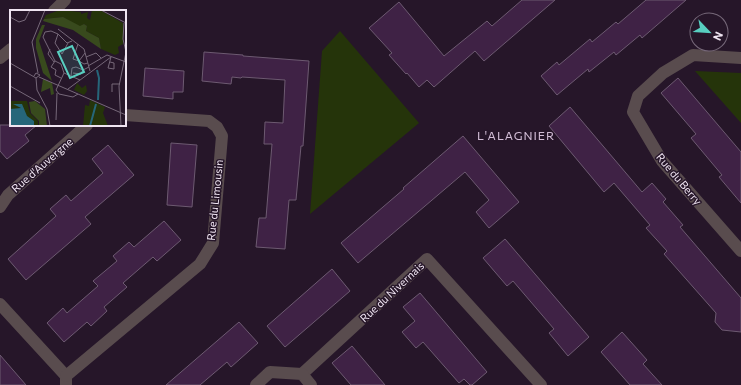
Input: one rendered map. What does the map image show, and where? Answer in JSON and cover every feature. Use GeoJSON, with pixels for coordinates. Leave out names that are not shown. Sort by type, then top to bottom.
{"type":"FeatureCollection","features":[{"type":"Feature","properties":{"kind":"street"},"geometry":{"type":"LineString","coordinates":[[55,10],[65,0]]}},
{"type":"Feature","properties":{"kind":"street"},"geometry":{"type":"LineString","coordinates":[[0,58],[10,50]]}},
{"type":"Feature","properties":{"kind":"street","name":"Rue du Berry"},"geometry":{"type":"LineString","coordinates":[[741,58],[693,55],[663,72],[638,96],[633,112],[662,161],[741,251]]}},
{"type":"Feature","properties":{"kind":"street","name":"Rue du Limousin"},"geometry":{"type":"LineString","coordinates":[[66,381],[200,264],[212,243],[222,136],[217,127],[209,121],[126,115]]}},
{"type":"Feature","properties":{"kind":"street","name":"Rue d'Auvergne"},"geometry":{"type":"LineString","coordinates":[[0,207],[8,195],[86,126]]}},
{"type":"Feature","properties":{"kind":"street","name":"Rue du Nivernais"},"geometry":{"type":"LineString","coordinates":[[302,374],[427,259],[541,385]]}},
{"type":"Feature","properties":{"kind":"street"},"geometry":{"type":"LineString","coordinates":[[0,304],[66,381]]}},
{"type":"Feature","properties":{"kind":"street"},"geometry":{"type":"LineString","coordinates":[[256,385],[270,372],[302,374],[311,385]]}},
{"type":"Feature","properties":{"kind":"green space"},"geometry":{"type":"Polygon","coordinates":[[[340,31],[419,123],[310,214],[322,51],[340,31]]]}},
{"type":"Feature","properties":{"kind":"green space"},"geometry":{"type":"Polygon","coordinates":[[[695,71],[741,73],[741,123],[695,71]]]}},
{"type":"Feature","properties":{"kind":"building"},"geometry":{"type":"Polygon","coordinates":[[[522,0],[555,0],[484,61],[475,51],[434,87],[427,80],[419,87],[389,55],[392,53],[369,28],[399,2],[444,56],[487,21],[492,26],[522,0]]]}},
{"type":"Feature","properties":{"kind":"building"},"geometry":{"type":"Polygon","coordinates":[[[646,0],[686,0],[642,38],[640,35],[616,55],[614,52],[589,72],[588,69],[557,95],[541,76],[557,62],[559,65],[590,39],[592,42],[616,22],[618,24],[646,0]]]}},
{"type":"Feature","properties":{"kind":"building"},"geometry":{"type":"Polygon","coordinates":[[[204,52],[309,61],[303,146],[301,146],[296,200],[289,200],[285,249],[256,247],[259,218],[266,218],[272,144],[264,144],[265,122],[283,123],[285,80],[232,77],[231,84],[202,81],[204,52]]]}},
{"type":"Feature","properties":{"kind":"building"},"geometry":{"type":"Polygon","coordinates":[[[145,68],[184,71],[183,92],[173,92],[173,99],[143,96],[145,68]]]}},
{"type":"Feature","properties":{"kind":"building"},"geometry":{"type":"Polygon","coordinates":[[[678,78],[741,152],[741,203],[719,177],[722,175],[691,138],[696,134],[661,93],[678,78]]]}},
{"type":"Feature","properties":{"kind":"building"},"geometry":{"type":"Polygon","coordinates":[[[570,107],[642,192],[652,183],[666,199],[663,202],[683,225],[680,227],[741,298],[741,332],[722,330],[715,322],[716,313],[664,254],[667,251],[646,228],[650,225],[614,183],[604,192],[549,126],[570,107]]]}},
{"type":"Feature","properties":{"kind":"building"},"geometry":{"type":"Polygon","coordinates":[[[0,125],[36,126],[25,135],[29,141],[7,159],[0,151],[0,125]]]}},
{"type":"Feature","properties":{"kind":"building"},"geometry":{"type":"Polygon","coordinates":[[[463,136],[519,202],[489,228],[476,212],[489,200],[465,172],[358,263],[341,243],[463,136]]]}},
{"type":"Feature","properties":{"kind":"building"},"geometry":{"type":"Polygon","coordinates":[[[171,143],[197,145],[192,207],[167,205],[171,143]]]}},
{"type":"Feature","properties":{"kind":"building"},"geometry":{"type":"Polygon","coordinates":[[[108,145],[134,175],[85,217],[91,224],[26,280],[8,259],[56,216],[50,209],[66,195],[71,201],[103,173],[92,159],[108,145]]]}},
{"type":"Feature","properties":{"kind":"building"},"geometry":{"type":"Polygon","coordinates":[[[164,221],[181,240],[157,261],[153,257],[123,283],[127,287],[104,307],[107,311],[91,326],[87,322],[64,342],[47,323],[63,308],[67,313],[98,286],[93,281],[117,261],[113,256],[129,242],[134,247],[164,221]]]}},
{"type":"Feature","properties":{"kind":"building"},"geometry":{"type":"Polygon","coordinates":[[[505,239],[589,337],[568,356],[549,333],[554,329],[513,281],[507,286],[483,258],[505,239]]]}},
{"type":"Feature","properties":{"kind":"building"},"geometry":{"type":"Polygon","coordinates":[[[332,269],[350,291],[285,347],[267,326],[332,269]]]}},
{"type":"Feature","properties":{"kind":"building"},"geometry":{"type":"Polygon","coordinates":[[[420,293],[487,372],[472,385],[464,379],[459,383],[423,342],[416,348],[402,332],[415,321],[403,307],[420,293]]]}},
{"type":"Feature","properties":{"kind":"building"},"geometry":{"type":"Polygon","coordinates":[[[239,322],[258,343],[231,367],[227,362],[200,385],[166,385],[239,322]]]}},
{"type":"Feature","properties":{"kind":"building"},"geometry":{"type":"Polygon","coordinates":[[[622,332],[647,360],[643,364],[662,385],[630,385],[601,352],[622,332]]]}},
{"type":"Feature","properties":{"kind":"building"},"geometry":{"type":"Polygon","coordinates":[[[352,346],[385,385],[351,385],[332,363],[352,346]]]}},
{"type":"Feature","properties":{"kind":"building"},"geometry":{"type":"Polygon","coordinates":[[[0,355],[26,385],[0,385],[0,355]]]}},
{"type":"Feature","properties":{"kind":"district","name":"L'ALAGNIER"},"geometry":{"type":"Point","coordinates":[516,136]}}]}
